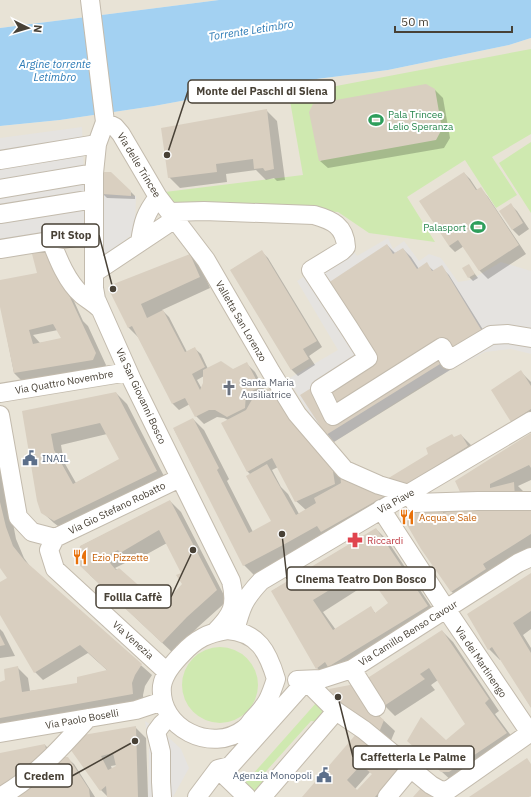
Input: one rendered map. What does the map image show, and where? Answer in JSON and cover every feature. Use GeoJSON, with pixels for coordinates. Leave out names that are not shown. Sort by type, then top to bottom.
{"type":"FeatureCollection","features":[{"type":"Feature","properties":{"kind":"street"},"geometry":{"type":"LineString","coordinates":[[90,2],[105,122]]}},
{"type":"Feature","properties":{"kind":"street","name":"Via San Giovanni Bosco"},"geometry":{"type":"LineString","coordinates":[[105,122],[97,144],[94,173],[94,288],[100,308],[128,372],[231,581],[234,601],[231,612],[227,620],[215,632]]}},
{"type":"Feature","properties":{"kind":"street","name":"Via delle Trincee"},"geometry":{"type":"LineString","coordinates":[[105,122],[115,127],[121,134],[158,197],[173,216]]}},
{"type":"Feature","properties":{"kind":"street"},"geometry":{"type":"LineString","coordinates":[[0,160],[97,144]]}},
{"type":"Feature","properties":{"kind":"street"},"geometry":{"type":"LineString","coordinates":[[0,189],[94,173]]}},
{"type":"Feature","properties":{"kind":"street"},"geometry":{"type":"LineString","coordinates":[[140,242],[143,223],[150,207],[158,197]]}},
{"type":"Feature","properties":{"kind":"street"},"geometry":{"type":"LineString","coordinates":[[0,214],[94,199]]}},
{"type":"Feature","properties":{"kind":"street"},"geometry":{"type":"LineString","coordinates":[[94,273],[140,242],[173,216],[211,212],[314,215],[327,219],[338,227],[345,237],[346,247],[342,252],[311,270],[368,358],[320,389],[333,416],[442,347],[450,360],[491,335],[508,334],[531,338]]}},
{"type":"Feature","properties":{"kind":"street","name":"Valletta San Lorenzo"},"geometry":{"type":"LineString","coordinates":[[173,216],[206,260],[297,414],[345,470],[379,485],[409,494],[415,503],[478,501],[531,502]]}},
{"type":"Feature","properties":{"kind":"street"},"geometry":{"type":"LineString","coordinates":[[0,249],[94,234]]}},
{"type":"Feature","properties":{"kind":"street"},"geometry":{"type":"LineString","coordinates":[[51,241],[71,282],[81,294],[100,308]]}},
{"type":"Feature","properties":{"kind":"street","name":"Via Quattro Novembre"},"geometry":{"type":"LineString","coordinates":[[0,393],[128,372]]}},
{"type":"Feature","properties":{"kind":"street"},"geometry":{"type":"LineString","coordinates":[[0,415],[18,517],[32,532],[55,538]]}},
{"type":"Feature","properties":{"kind":"street","name":"Via Piave"},"geometry":{"type":"LineString","coordinates":[[236,631],[244,603],[249,594],[261,581],[531,421]]}},
{"type":"Feature","properties":{"kind":"street","name":"Via Gio Stefano Robatto"},"geometry":{"type":"LineString","coordinates":[[55,538],[180,478]]}},
{"type":"Feature","properties":{"kind":"street","name":"Via dei Martinengo"},"geometry":{"type":"LineString","coordinates":[[381,509],[446,609],[530,733]]}},
{"type":"Feature","properties":{"kind":"street","name":"Via Venezia"},"geometry":{"type":"LineString","coordinates":[[55,538],[48,550],[55,569],[167,672]]}},
{"type":"Feature","properties":{"kind":"street","name":"Via Camillo Benso Cavour"},"geometry":{"type":"LineString","coordinates":[[276,678],[306,681],[332,676],[352,668],[518,563],[531,557]]}},
{"type":"Feature","properties":{"kind":"street","name":"Via Piave"},"geometry":{"type":"LineString","coordinates":[[231,581],[238,584],[245,584],[261,581]]}},
{"type":"Feature","properties":{"kind":"street"},"geometry":{"type":"LineString","coordinates":[[236,631],[246,634],[257,641],[265,650],[270,659],[276,678],[265,706],[244,729],[224,739],[203,738],[186,731],[167,709],[162,686],[167,672],[178,657],[201,638],[215,632],[236,631]]}},
{"type":"Feature","properties":{"kind":"street"},"geometry":{"type":"LineString","coordinates":[[352,668],[376,707]]}},
{"type":"Feature","properties":{"kind":"street"},"geometry":{"type":"LineString","coordinates":[[218,769],[230,766],[306,681],[336,711],[364,730],[431,785],[440,790],[447,791],[530,733]]}},
{"type":"Feature","properties":{"kind":"street"},"geometry":{"type":"LineString","coordinates":[[162,797],[160,782],[161,752],[156,732],[162,724],[167,709]]}},
{"type":"Feature","properties":{"kind":"street","name":"Via Paolo Boselli"},"geometry":{"type":"LineString","coordinates":[[0,733],[136,710],[167,709]]}},
{"type":"Feature","properties":{"kind":"street"},"geometry":{"type":"LineString","coordinates":[[262,797],[336,711]]}},
{"type":"Feature","properties":{"kind":"street"},"geometry":{"type":"LineString","coordinates":[[0,797],[12,790],[54,756],[88,718]]}},
{"type":"Feature","properties":{"kind":"street"},"geometry":{"type":"LineString","coordinates":[[197,797],[218,769],[220,748],[224,739]]}},
{"type":"Feature","properties":{"kind":"street"},"geometry":{"type":"LineString","coordinates":[[387,797],[411,768]]}},
{"type":"Feature","properties":{"kind":"street"},"geometry":{"type":"LineString","coordinates":[[218,769],[247,797]]}},
{"type":"Feature","properties":{"kind":"shaded area"},"geometry":{"type":"Polygon","coordinates":[[[0,0],[219,0],[0,28],[0,0]]]}},
{"type":"Feature","properties":{"kind":"shaded area"},"geometry":{"type":"Polygon","coordinates":[[[531,38],[531,797],[0,797],[0,126],[60,120],[154,106],[269,85],[388,70],[509,45],[531,38]]]}},
{"type":"Feature","properties":{"kind":"shaded area"},"geometry":{"type":"Polygon","coordinates":[[[82,127],[87,240],[0,258],[0,138],[82,127]]]}},
{"type":"Feature","properties":{"kind":"shaded area"},"geometry":{"type":"Polygon","coordinates":[[[102,194],[136,196],[135,228],[133,234],[100,259],[102,194]]]}},
{"type":"Feature","properties":{"kind":"shaded area"},"geometry":{"type":"Polygon","coordinates":[[[388,238],[393,249],[404,241],[419,261],[429,254],[441,258],[458,282],[470,280],[501,262],[531,271],[531,354],[511,349],[485,352],[430,381],[329,445],[288,379],[338,350],[297,281],[351,248],[357,256],[388,238]]]}},
{"type":"Feature","properties":{"kind":"shaded area"},"geometry":{"type":"Polygon","coordinates":[[[145,721],[165,734],[181,749],[189,768],[173,797],[148,797],[149,745],[145,721]]]}},
{"type":"Feature","properties":{"kind":"green space"},"geometry":{"type":"Polygon","coordinates":[[[531,49],[531,134],[492,157],[517,195],[496,208],[465,160],[407,197],[435,242],[369,233],[338,212],[170,203],[165,192],[303,175],[289,95],[531,49]]]}},
{"type":"Feature","properties":{"kind":"green space"},"geometry":{"type":"Polygon","coordinates":[[[531,142],[531,213],[499,163],[531,142]]]}},
{"type":"Feature","properties":{"kind":"green space"},"geometry":{"type":"Polygon","coordinates":[[[220,647],[234,650],[247,658],[255,671],[258,685],[255,699],[247,712],[234,720],[220,723],[206,720],[193,712],[185,699],[182,685],[185,671],[193,658],[206,650],[220,647]]]}},
{"type":"Feature","properties":{"kind":"green space"},"geometry":{"type":"Polygon","coordinates":[[[316,703],[328,715],[321,722],[311,721],[260,778],[270,781],[258,794],[245,783],[316,703]]]}},
{"type":"Feature","properties":{"kind":"water","name":"Argine torrente Letimbro"},"geometry":{"type":"Polygon","coordinates":[[[219,0],[531,0],[531,38],[509,45],[388,70],[269,85],[154,106],[60,120],[0,126],[0,28],[219,0]]]}},
{"type":"Feature","properties":{"kind":"building","name":"Pala Trincee Lelio Speranza"},"geometry":{"type":"Polygon","coordinates":[[[426,84],[435,89],[442,129],[436,140],[319,161],[309,112],[313,104],[426,84]]]}},
{"type":"Feature","properties":{"kind":"building"},"geometry":{"type":"Polygon","coordinates":[[[267,109],[274,169],[265,171],[263,168],[254,169],[253,159],[216,164],[217,172],[168,178],[161,128],[267,109]]]}},
{"type":"Feature","properties":{"kind":"building"},"geometry":{"type":"Polygon","coordinates":[[[103,172],[111,172],[131,191],[131,196],[102,194],[103,172]]]}},
{"type":"Feature","properties":{"kind":"building","name":"Palasport"},"geometry":{"type":"Polygon","coordinates":[[[464,172],[476,190],[481,187],[519,245],[479,271],[458,240],[449,246],[419,201],[464,172]]]}},
{"type":"Feature","properties":{"kind":"building"},"geometry":{"type":"Polygon","coordinates":[[[511,203],[523,223],[512,230],[499,211],[511,203]]]}},
{"type":"Feature","properties":{"kind":"building"},"geometry":{"type":"Polygon","coordinates":[[[387,244],[393,254],[403,248],[417,269],[427,262],[432,271],[442,265],[485,336],[326,435],[300,395],[361,357],[319,289],[387,244]]]}},
{"type":"Feature","properties":{"kind":"building"},"geometry":{"type":"Polygon","coordinates":[[[48,250],[96,353],[93,360],[14,373],[0,307],[0,280],[37,273],[32,254],[48,250]],[[53,324],[29,330],[33,344],[61,338],[53,324]]]}},
{"type":"Feature","properties":{"kind":"building"},"geometry":{"type":"Polygon","coordinates":[[[262,250],[317,341],[303,349],[309,359],[291,370],[230,270],[262,250]]]}},
{"type":"Feature","properties":{"kind":"building"},"geometry":{"type":"Polygon","coordinates":[[[190,254],[200,277],[141,304],[147,318],[163,310],[185,352],[195,347],[205,367],[192,374],[200,390],[203,383],[203,370],[221,361],[233,369],[247,362],[260,387],[246,394],[245,408],[227,417],[215,410],[209,410],[195,417],[185,398],[172,404],[132,326],[128,328],[109,290],[111,285],[190,254]]]}},
{"type":"Feature","properties":{"kind":"building"},"geometry":{"type":"Polygon","coordinates":[[[469,264],[475,274],[468,278],[462,268],[469,264]]]}},
{"type":"Feature","properties":{"kind":"building"},"geometry":{"type":"Polygon","coordinates":[[[521,370],[531,386],[531,409],[511,422],[491,390],[521,370]]]}},
{"type":"Feature","properties":{"kind":"building"},"geometry":{"type":"Polygon","coordinates":[[[273,386],[332,465],[335,484],[295,502],[272,458],[247,472],[221,423],[246,410],[254,396],[273,386]]]}},
{"type":"Feature","properties":{"kind":"building"},"geometry":{"type":"Polygon","coordinates":[[[116,392],[157,471],[54,521],[41,513],[37,501],[22,411],[116,392]],[[100,423],[51,434],[54,450],[73,484],[119,459],[100,423]]]}},
{"type":"Feature","properties":{"kind":"building"},"geometry":{"type":"Polygon","coordinates":[[[193,418],[219,468],[217,470],[249,533],[271,521],[246,476],[267,464],[296,515],[316,503],[314,498],[341,483],[340,473],[390,493],[321,532],[317,526],[243,566],[173,428],[193,418]]]}},
{"type":"Feature","properties":{"kind":"building"},"geometry":{"type":"Polygon","coordinates":[[[531,433],[531,468],[529,465],[490,484],[490,488],[514,482],[515,498],[461,494],[455,481],[531,433]]]}},
{"type":"Feature","properties":{"kind":"building"},"geometry":{"type":"Polygon","coordinates":[[[452,434],[454,437],[461,434],[468,446],[403,487],[382,482],[428,454],[426,448],[452,434]]]}},
{"type":"Feature","properties":{"kind":"building"},"geometry":{"type":"Polygon","coordinates":[[[170,500],[217,590],[187,617],[162,643],[78,564],[80,546],[170,500]],[[159,530],[120,553],[118,550],[105,557],[116,570],[119,568],[162,606],[182,584],[176,575],[181,573],[159,530]]]}},
{"type":"Feature","properties":{"kind":"building"},"geometry":{"type":"Polygon","coordinates":[[[0,502],[6,527],[13,546],[25,561],[142,664],[132,683],[133,694],[0,718],[0,682],[5,680],[4,669],[18,666],[22,692],[77,683],[77,677],[107,670],[80,645],[34,673],[0,615],[0,582],[7,578],[0,568],[0,502]]]}},
{"type":"Feature","properties":{"kind":"building"},"geometry":{"type":"Polygon","coordinates":[[[442,506],[443,513],[463,508],[531,508],[531,534],[483,564],[486,569],[451,592],[421,549],[403,518],[404,515],[442,506]]]}},
{"type":"Feature","properties":{"kind":"building"},"geometry":{"type":"Polygon","coordinates":[[[376,528],[428,606],[328,667],[325,662],[316,669],[271,591],[376,528]],[[364,569],[313,600],[333,630],[371,606],[375,613],[388,603],[364,569]]]}},
{"type":"Feature","properties":{"kind":"building"},"geometry":{"type":"Polygon","coordinates":[[[531,573],[531,611],[513,623],[531,653],[531,708],[492,647],[488,650],[467,614],[531,573]]]}},
{"type":"Feature","properties":{"kind":"building"},"geometry":{"type":"Polygon","coordinates":[[[442,630],[489,699],[485,703],[507,733],[449,772],[441,772],[407,741],[421,717],[446,740],[465,724],[429,668],[420,674],[425,679],[384,706],[366,679],[442,630]]]}},
{"type":"Feature","properties":{"kind":"building"},"geometry":{"type":"Polygon","coordinates":[[[0,635],[5,645],[0,646],[0,635]]]}},
{"type":"Feature","properties":{"kind":"building"},"geometry":{"type":"Polygon","coordinates":[[[355,684],[373,711],[384,720],[378,735],[335,700],[329,689],[355,684]]]}},
{"type":"Feature","properties":{"kind":"building"},"geometry":{"type":"Polygon","coordinates":[[[136,726],[138,797],[107,797],[106,786],[100,791],[68,746],[77,736],[136,726]],[[113,753],[101,756],[108,770],[116,766],[113,753]]]}},
{"type":"Feature","properties":{"kind":"building"},"geometry":{"type":"Polygon","coordinates":[[[357,733],[399,770],[375,797],[302,797],[357,733]],[[361,765],[347,780],[357,790],[372,774],[361,765]]]}},
{"type":"Feature","properties":{"kind":"building"},"geometry":{"type":"Polygon","coordinates":[[[45,744],[47,754],[0,790],[0,753],[45,744]]]}},
{"type":"Feature","properties":{"kind":"building"},"geometry":{"type":"Polygon","coordinates":[[[59,757],[68,757],[89,789],[90,797],[11,797],[59,757]]]}},
{"type":"Feature","properties":{"kind":"building"},"geometry":{"type":"Polygon","coordinates":[[[527,758],[531,764],[531,796],[469,797],[527,758]]]}},
{"type":"Feature","properties":{"kind":"building"},"geometry":{"type":"Polygon","coordinates":[[[421,788],[432,797],[413,797],[421,788]]]}},
{"type":"Feature","properties":{"kind":"place","name":"Pala Trincee Lelio Speranza"},"geometry":{"type":"Point","coordinates":[376,120]}},
{"type":"Feature","properties":{"kind":"place","name":"Monte dei Paschi di Siena"},"geometry":{"type":"Point","coordinates":[167,155]}},
{"type":"Feature","properties":{"kind":"place","name":"Palasport"},"geometry":{"type":"Point","coordinates":[478,227]}},
{"type":"Feature","properties":{"kind":"place","name":"Pit Stop"},"geometry":{"type":"Point","coordinates":[113,289]}},
{"type":"Feature","properties":{"kind":"place","name":"Santa Maria Ausiliatrice"},"geometry":{"type":"Point","coordinates":[229,388]}},
{"type":"Feature","properties":{"kind":"place","name":"INAIL"},"geometry":{"type":"Point","coordinates":[30,458]}},
{"type":"Feature","properties":{"kind":"place","name":"Acqua e Sale"},"geometry":{"type":"Point","coordinates":[407,517]}},
{"type":"Feature","properties":{"kind":"place","name":"Cinema Teatro Don Bosco"},"geometry":{"type":"Point","coordinates":[282,534]}},
{"type":"Feature","properties":{"kind":"place","name":"Riccardi"},"geometry":{"type":"Point","coordinates":[355,540]}},
{"type":"Feature","properties":{"kind":"place","name":"Follia Caffè"},"geometry":{"type":"Point","coordinates":[193,550]}},
{"type":"Feature","properties":{"kind":"place","name":"Ezio Pizzette"},"geometry":{"type":"Point","coordinates":[80,557]}},
{"type":"Feature","properties":{"kind":"place","name":"Caffetteria Le Palme"},"geometry":{"type":"Point","coordinates":[338,697]}},
{"type":"Feature","properties":{"kind":"place","name":"Credem"},"geometry":{"type":"Point","coordinates":[135,741]}},
{"type":"Feature","properties":{"kind":"place","name":"Agenzia Monopoli"},"geometry":{"type":"Point","coordinates":[324,775]}},
{"type":"Feature","properties":{"kind":"water label","name":"Torrente Letimbro"},"geometry":{"type":"Point","coordinates":[251,30]}}]}
